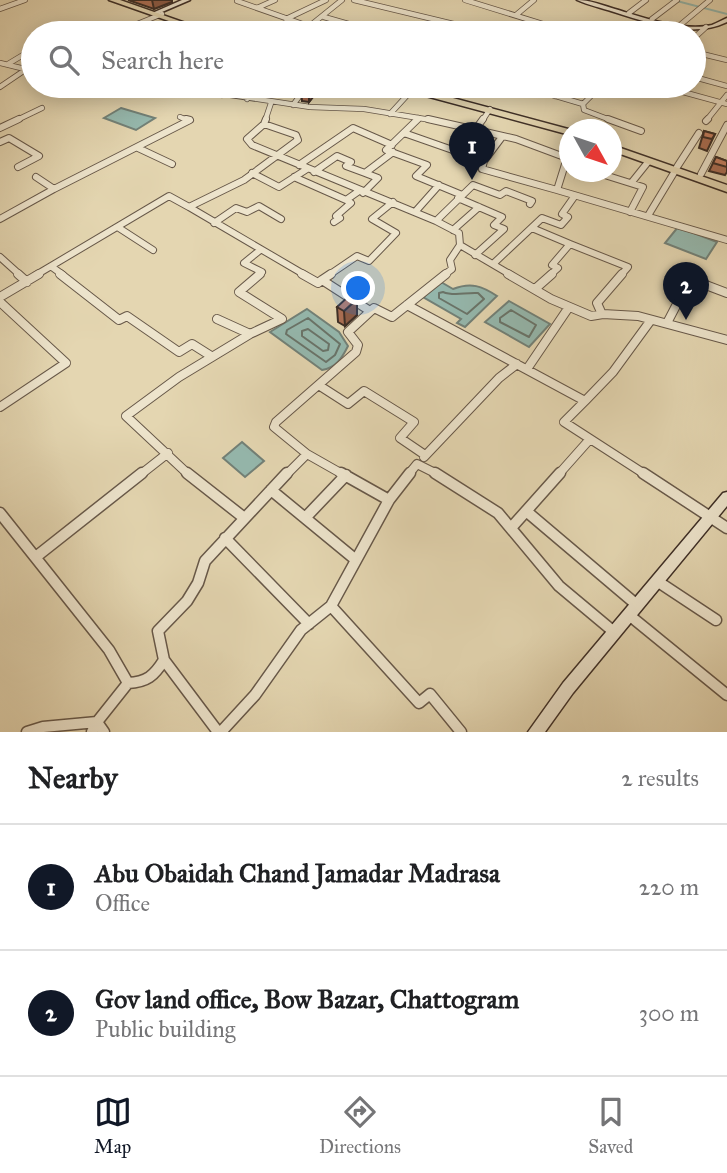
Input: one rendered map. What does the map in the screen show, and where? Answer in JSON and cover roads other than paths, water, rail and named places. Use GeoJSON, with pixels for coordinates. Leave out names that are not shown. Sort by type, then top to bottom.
{"type":"FeatureCollection","features":[{"type":"Feature","properties":{"kind":"highway"},"geometry":{"type":"LineString","coordinates":[[113,0],[182,21]]}},
{"type":"Feature","properties":{"kind":"highway"},"geometry":{"type":"LineString","coordinates":[[125,0],[177,21]]}},
{"type":"Feature","properties":{"kind":"highway"},"geometry":{"type":"LineString","coordinates":[[452,98],[559,128]]}},
{"type":"Feature","properties":{"kind":"highway"},"geometry":{"type":"LineString","coordinates":[[452,98],[559,128]]}},
{"type":"Feature","properties":{"kind":"highway"},"geometry":{"type":"LineString","coordinates":[[622,153],[727,183]]}},
{"type":"Feature","properties":{"kind":"highway"},"geometry":{"type":"LineString","coordinates":[[622,153],[676,169],[727,189]]}},
{"type":"Feature","properties":{"kind":"street"},"geometry":{"type":"LineString","coordinates":[[0,9],[25,0]]}},
{"type":"Feature","properties":{"kind":"street"},"geometry":{"type":"LineString","coordinates":[[142,21],[187,0]]}},
{"type":"Feature","properties":{"kind":"street"},"geometry":{"type":"LineString","coordinates":[[237,0],[292,21]]}},
{"type":"Feature","properties":{"kind":"street"},"geometry":{"type":"LineString","coordinates":[[257,8],[275,0]]}},
{"type":"Feature","properties":{"kind":"street"},"geometry":{"type":"LineString","coordinates":[[286,19],[326,0]]}},
{"type":"Feature","properties":{"kind":"street"},"geometry":{"type":"LineString","coordinates":[[319,21],[342,0]]}},
{"type":"Feature","properties":{"kind":"street"},"geometry":{"type":"LineString","coordinates":[[354,0],[441,21]]}},
{"type":"Feature","properties":{"kind":"street"},"geometry":{"type":"LineString","coordinates":[[465,0],[535,21]]}},
{"type":"Feature","properties":{"kind":"street"},"geometry":{"type":"LineString","coordinates":[[516,15],[534,0]]}},
{"type":"Feature","properties":{"kind":"street"},"geometry":{"type":"LineString","coordinates":[[629,13],[646,0]]}},
{"type":"Feature","properties":{"kind":"street"},"geometry":{"type":"LineString","coordinates":[[685,21],[710,0]]}},
{"type":"Feature","properties":{"kind":"street"},"geometry":{"type":"LineString","coordinates":[[586,1],[660,21]]}},
{"type":"Feature","properties":{"kind":"street"},"geometry":{"type":"LineString","coordinates":[[652,19],[676,1]]}},
{"type":"Feature","properties":{"kind":"street"},"geometry":{"type":"LineString","coordinates":[[520,3],[528,5]]}},
{"type":"Feature","properties":{"kind":"street"},"geometry":{"type":"LineString","coordinates":[[629,13],[660,21]]}},
{"type":"Feature","properties":{"kind":"street"},"geometry":{"type":"LineString","coordinates":[[324,17],[338,21]]}},
{"type":"Feature","properties":{"kind":"street"},"geometry":{"type":"LineString","coordinates":[[706,25],[717,24],[727,17]]}},
{"type":"Feature","properties":{"kind":"street"},"geometry":{"type":"LineString","coordinates":[[706,30],[720,25],[727,17]]}},
{"type":"Feature","properties":{"kind":"street"},"geometry":{"type":"LineString","coordinates":[[706,55],[727,60]]}},
{"type":"Feature","properties":{"kind":"street"},"geometry":{"type":"LineString","coordinates":[[8,64],[21,56]]}},
{"type":"Feature","properties":{"kind":"street"},"geometry":{"type":"LineString","coordinates":[[0,63],[21,69]]}},
{"type":"Feature","properties":{"kind":"street"},"geometry":{"type":"LineString","coordinates":[[0,87],[21,73]]}},
{"type":"Feature","properties":{"kind":"street"},"geometry":{"type":"LineString","coordinates":[[706,80],[727,86]]}},
{"type":"Feature","properties":{"kind":"street"},"geometry":{"type":"LineString","coordinates":[[706,121],[724,103],[727,95]]}},
{"type":"Feature","properties":{"kind":"street"},"geometry":{"type":"LineString","coordinates":[[241,98],[293,105],[326,105],[390,114],[475,130],[559,154]]}},
{"type":"Feature","properties":{"kind":"street"},"geometry":{"type":"LineString","coordinates":[[293,105],[298,98]]}},
{"type":"Feature","properties":{"kind":"street"},"geometry":{"type":"LineString","coordinates":[[390,114],[404,98]]}},
{"type":"Feature","properties":{"kind":"street"},"geometry":{"type":"LineString","coordinates":[[562,98],[583,104]]}},
{"type":"Feature","properties":{"kind":"street"},"geometry":{"type":"LineString","coordinates":[[583,104],[589,98]]}},
{"type":"Feature","properties":{"kind":"street"},"geometry":{"type":"LineString","coordinates":[[705,98],[724,103]]}},
{"type":"Feature","properties":{"kind":"street"},"geometry":{"type":"LineString","coordinates":[[271,103],[264,124],[247,139],[252,145],[361,192],[393,202],[459,233],[460,245],[450,260],[452,269],[392,317],[374,308],[370,311],[348,332],[358,345],[356,352],[276,422],[275,427],[307,454],[388,500]]}},
{"type":"Feature","properties":{"kind":"street"},"geometry":{"type":"LineString","coordinates":[[583,104],[584,110],[641,131]]}},
{"type":"Feature","properties":{"kind":"street"},"geometry":{"type":"LineString","coordinates":[[0,128],[42,108]]}},
{"type":"Feature","properties":{"kind":"street"},"geometry":{"type":"LineString","coordinates":[[475,130],[490,109]]}},
{"type":"Feature","properties":{"kind":"street"},"geometry":{"type":"LineString","coordinates":[[0,219],[190,120],[180,117]]}},
{"type":"Feature","properties":{"kind":"street"},"geometry":{"type":"LineString","coordinates":[[365,173],[393,149],[418,119]]}},
{"type":"Feature","properties":{"kind":"street"},"geometry":{"type":"LineString","coordinates":[[188,207],[252,173],[279,156],[298,139],[296,135],[264,124]]}},
{"type":"Feature","properties":{"kind":"street"},"geometry":{"type":"LineString","coordinates":[[701,174],[727,125]]}},
{"type":"Feature","properties":{"kind":"street"},"geometry":{"type":"LineString","coordinates":[[299,165],[353,128],[427,165],[416,176],[502,218],[494,225],[503,229],[475,255]]}},
{"type":"Feature","properties":{"kind":"street"},"geometry":{"type":"LineString","coordinates":[[404,133],[484,161]]}},
{"type":"Feature","properties":{"kind":"street"},"geometry":{"type":"LineString","coordinates":[[649,214],[699,133]]}},
{"type":"Feature","properties":{"kind":"street"},"geometry":{"type":"LineString","coordinates":[[502,137],[484,161],[482,169],[574,197],[649,214],[727,240]]}},
{"type":"Feature","properties":{"kind":"street"},"geometry":{"type":"LineString","coordinates":[[0,142],[9,138],[39,156],[18,167]]}},
{"type":"Feature","properties":{"kind":"street"},"geometry":{"type":"LineString","coordinates":[[138,148],[172,164]]}},
{"type":"Feature","properties":{"kind":"street"},"geometry":{"type":"LineString","coordinates":[[252,173],[279,187],[337,156],[351,162],[346,166],[378,178],[346,200]]}},
{"type":"Feature","properties":{"kind":"street"},"geometry":{"type":"LineString","coordinates":[[632,183],[648,162]]}},
{"type":"Feature","properties":{"kind":"street"},"geometry":{"type":"LineString","coordinates":[[36,177],[54,189]]}},
{"type":"Feature","properties":{"kind":"street"},"geometry":{"type":"LineString","coordinates":[[295,177],[351,203],[336,216],[340,218],[334,222]]}},
{"type":"Feature","properties":{"kind":"street"},"geometry":{"type":"LineString","coordinates":[[622,180],[643,187],[631,212]]}},
{"type":"Feature","properties":{"kind":"street"},"geometry":{"type":"LineString","coordinates":[[557,190],[561,182]]}},
{"type":"Feature","properties":{"kind":"street"},"geometry":{"type":"LineString","coordinates":[[436,221],[473,185],[500,195],[506,191],[532,201],[530,204]]}},
{"type":"Feature","properties":{"kind":"street"},"geometry":{"type":"LineString","coordinates":[[415,212],[439,186]]}},
{"type":"Feature","properties":{"kind":"street"},"geometry":{"type":"LineString","coordinates":[[0,407],[66,363],[0,299],[169,196],[317,283],[357,256],[369,261],[377,256],[382,243],[396,233],[372,219],[393,202]]}},
{"type":"Feature","properties":{"kind":"street"},"geometry":{"type":"LineString","coordinates":[[493,264],[542,218],[561,225],[568,217],[562,214],[574,197]]}},
{"type":"Feature","properties":{"kind":"street"},"geometry":{"type":"LineString","coordinates":[[214,223],[237,208],[247,212],[259,206],[281,219]]}},
{"type":"Feature","properties":{"kind":"street"},"geometry":{"type":"LineString","coordinates":[[453,230],[479,208]]}},
{"type":"Feature","properties":{"kind":"street"},"geometry":{"type":"LineString","coordinates":[[119,228],[153,250]]}},
{"type":"Feature","properties":{"kind":"street"},"geometry":{"type":"LineString","coordinates":[[532,228],[628,267],[597,303],[601,312]]}},
{"type":"Feature","properties":{"kind":"street"},"geometry":{"type":"LineString","coordinates":[[535,289],[558,268],[552,265],[570,244]]}},
{"type":"Feature","properties":{"kind":"street"},"geometry":{"type":"LineString","coordinates":[[460,245],[535,289],[591,316],[601,312],[651,320],[727,340]]}},
{"type":"Feature","properties":{"kind":"street"},"geometry":{"type":"LineString","coordinates":[[259,251],[244,263],[262,272]]}},
{"type":"Feature","properties":{"kind":"street"},"geometry":{"type":"LineString","coordinates":[[0,257],[27,282]]}},
{"type":"Feature","properties":{"kind":"street"},"geometry":{"type":"LineString","coordinates":[[243,517],[203,488],[126,416],[211,356],[282,319],[240,292],[277,261]]}},
{"type":"Feature","properties":{"kind":"street"},"geometry":{"type":"LineString","coordinates":[[52,267],[119,320],[127,316],[179,352],[192,344],[211,356]]}},
{"type":"Feature","properties":{"kind":"street"},"geometry":{"type":"LineString","coordinates":[[667,323],[690,279],[727,293]]}},
{"type":"Feature","properties":{"kind":"street"},"geometry":{"type":"LineString","coordinates":[[322,280],[370,311]]}},
{"type":"Feature","properties":{"kind":"street"},"geometry":{"type":"LineString","coordinates":[[407,305],[585,401]]}},
{"type":"Feature","properties":{"kind":"street"},"geometry":{"type":"LineString","coordinates":[[527,369],[569,307]]}},
{"type":"Feature","properties":{"kind":"street"},"geometry":{"type":"LineString","coordinates":[[217,319],[250,334]]}},
{"type":"Feature","properties":{"kind":"street"},"geometry":{"type":"LineString","coordinates":[[651,320],[613,372],[564,422],[727,528]]}},
{"type":"Feature","properties":{"kind":"street"},"geometry":{"type":"LineString","coordinates":[[307,454],[243,517],[205,561],[198,583],[187,601],[158,631],[164,660],[219,732],[255,695],[301,630],[331,606],[388,500],[417,464],[499,378],[517,365]]}},
{"type":"Feature","properties":{"kind":"street"},"geometry":{"type":"LineString","coordinates":[[320,386],[348,404],[363,391],[414,422],[400,438],[425,455]]}},
{"type":"Feature","properties":{"kind":"street"},"geometry":{"type":"LineString","coordinates":[[511,528],[590,439]]}},
{"type":"Feature","properties":{"kind":"street"},"geometry":{"type":"LineString","coordinates":[[37,556],[168,453]]}},
{"type":"Feature","properties":{"kind":"street"},"geometry":{"type":"LineString","coordinates":[[417,464],[489,506],[531,548],[551,578],[614,632]]}},
{"type":"Feature","properties":{"kind":"street"},"geometry":{"type":"LineString","coordinates":[[305,518],[346,475]]}},
{"type":"Feature","properties":{"kind":"street"},"geometry":{"type":"LineString","coordinates":[[271,490],[356,560]]}},
{"type":"Feature","properties":{"kind":"street"},"geometry":{"type":"LineString","coordinates":[[536,732],[614,632],[712,519],[727,497]]}},
{"type":"Feature","properties":{"kind":"street"},"geometry":{"type":"LineString","coordinates":[[526,511],[727,695]]}},
{"type":"Feature","properties":{"kind":"street"},"geometry":{"type":"LineString","coordinates":[[0,513],[37,556],[109,650],[128,683]]}},
{"type":"Feature","properties":{"kind":"street"},"geometry":{"type":"LineString","coordinates":[[225,538],[309,624]]}},
{"type":"Feature","properties":{"kind":"street"},"geometry":{"type":"LineString","coordinates":[[657,581],[716,620]]}},
{"type":"Feature","properties":{"kind":"street"},"geometry":{"type":"LineString","coordinates":[[331,606],[419,703],[430,694],[461,732]]}},
{"type":"Feature","properties":{"kind":"street"},"geometry":{"type":"LineString","coordinates":[[128,683],[146,682],[164,660]]}},
{"type":"Feature","properties":{"kind":"street"},"geometry":{"type":"LineString","coordinates":[[27,732],[43,727],[98,729],[128,683]]}},
{"type":"Feature","properties":{"kind":"water"},"geometry":{"type":"Polygon","coordinates":[[[121,108],[155,118],[136,130],[104,118],[121,108]]]}},
{"type":"Feature","properties":{"kind":"water"},"geometry":{"type":"Polygon","coordinates":[[[678,227],[717,242],[706,259],[665,243],[678,227]]]}},
{"type":"Feature","properties":{"kind":"water"},"geometry":{"type":"Polygon","coordinates":[[[441,282],[453,289],[476,286],[497,296],[465,327],[457,323],[461,319],[423,297],[441,282]]]}},
{"type":"Feature","properties":{"kind":"water"},"geometry":{"type":"Polygon","coordinates":[[[509,301],[550,324],[529,347],[485,322],[509,301]]]}},
{"type":"Feature","properties":{"kind":"water"},"geometry":{"type":"Polygon","coordinates":[[[307,309],[339,332],[348,346],[338,362],[327,369],[322,370],[270,332],[307,309]]]}},
{"type":"Feature","properties":{"kind":"water"},"geometry":{"type":"Polygon","coordinates":[[[242,442],[264,461],[245,477],[223,458],[242,442]]]}},
{"type":"Feature","properties":{"kind":"waterway"},"geometry":{"type":"LineString","coordinates":[[671,0],[727,14]]}},
{"type":"Feature","properties":{"kind":"place","name":"Abu Obaidah Chand Jamadar Madrasa"},"geometry":{"type":"Point","coordinates":[472,180]}},
{"type":"Feature","properties":{"kind":"place","name":"Gov land office, Bow Bazar, Chattogram"},"geometry":{"type":"Point","coordinates":[686,320]}}]}
